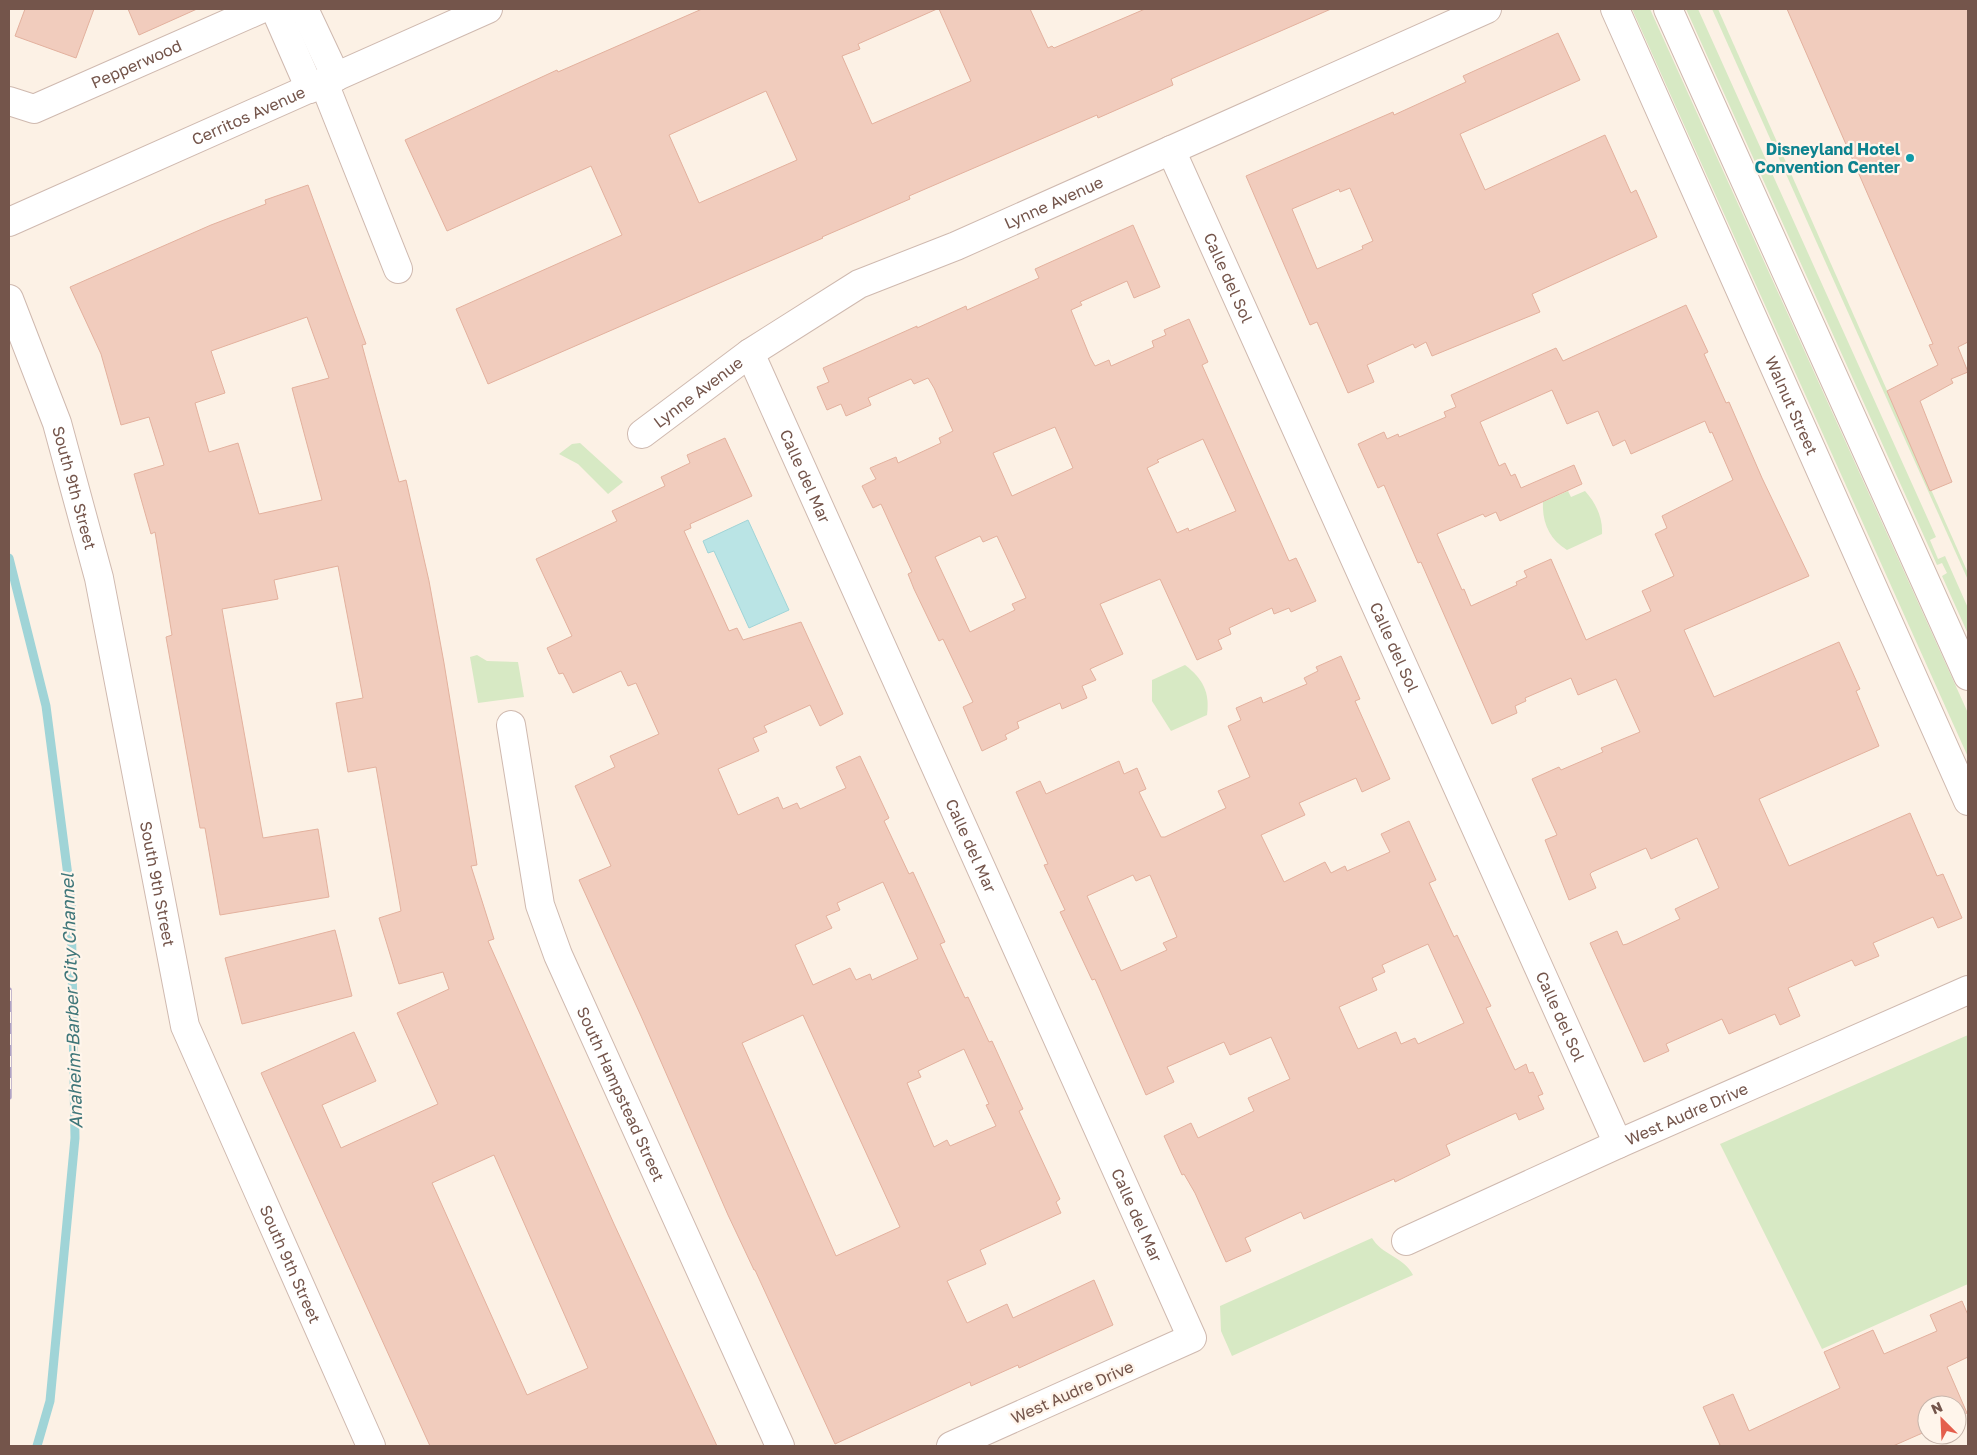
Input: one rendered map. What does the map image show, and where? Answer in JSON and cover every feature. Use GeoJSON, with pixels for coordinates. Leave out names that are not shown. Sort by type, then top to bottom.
{"type":"FeatureCollection","features":[{"type":"Feature","properties":{"kind":"street","name":"Pepperwood"},"geometry":{"type":"LineString","coordinates":[[9,102],[34,109],[261,9]]}},
{"type":"Feature","properties":{"kind":"street"},"geometry":{"type":"LineString","coordinates":[[275,9],[323,83]]}},
{"type":"Feature","properties":{"kind":"street"},"geometry":{"type":"LineString","coordinates":[[304,9],[323,83],[398,269]]}},
{"type":"Feature","properties":{"kind":"street","name":"Cerritos Avenue"},"geometry":{"type":"LineString","coordinates":[[9,222],[488,9]]}},
{"type":"Feature","properties":{"kind":"street","name":"Lynne Avenue"},"geometry":{"type":"LineString","coordinates":[[642,434],[750,353],[859,284],[956,246],[1487,9]]}},
{"type":"Feature","properties":{"kind":"street","name":"Walnut Street"},"geometry":{"type":"LineString","coordinates":[[1615,9],[1968,801]]}},
{"type":"Feature","properties":{"kind":"street"},"geometry":{"type":"LineString","coordinates":[[1668,9],[1968,676]]}},
{"type":"Feature","properties":{"kind":"street","name":"Calle del Sol"},"geometry":{"type":"LineString","coordinates":[[1171,150],[1618,1144]]}},
{"type":"Feature","properties":{"kind":"street","name":"South 9th Street"},"geometry":{"type":"LineString","coordinates":[[9,299],[57,423],[99,578],[185,1026],[371,1446]]}},
{"type":"Feature","properties":{"kind":"street","name":"Calle del Mar"},"geometry":{"type":"LineString","coordinates":[[750,353],[1192,1338]]}},
{"type":"Feature","properties":{"kind":"street","name":"South Hampstead Street"},"geometry":{"type":"LineString","coordinates":[[511,725],[540,904],[558,955],[780,1446]]}},
{"type":"Feature","properties":{"kind":"street","name":"West Audre Drive"},"geometry":{"type":"LineString","coordinates":[[1406,1241],[1618,1144],[1968,990]]}},
{"type":"Feature","properties":{"kind":"street","name":"West Audre Drive"},"geometry":{"type":"LineString","coordinates":[[951,1446],[1192,1338]]}},
{"type":"Feature","properties":{"kind":"green space"},"geometry":{"type":"Polygon","coordinates":[[[1632,9],[1650,9],[1968,713],[1968,757],[1632,9]]]}},
{"type":"Feature","properties":{"kind":"green space"},"geometry":{"type":"Polygon","coordinates":[[[1686,9],[1698,9],[1936,537],[1930,540],[1938,559],[1945,556],[1968,608],[1968,634],[1942,576],[1947,573],[1942,563],[1937,565],[1686,9]]]}},
{"type":"Feature","properties":{"kind":"green space"},"geometry":{"type":"Polygon","coordinates":[[[1712,9],[1718,9],[1968,573],[1968,580],[1712,9]]]}},
{"type":"Feature","properties":{"kind":"green space"},"geometry":{"type":"Polygon","coordinates":[[[580,443],[623,482],[608,494],[578,464],[559,454],[572,444],[580,443]]]}},
{"type":"Feature","properties":{"kind":"green space"},"geometry":{"type":"Polygon","coordinates":[[[1568,491],[1571,497],[1585,491],[1589,496],[1600,517],[1602,534],[1567,550],[1551,535],[1545,523],[1543,502],[1568,491]]]}},
{"type":"Feature","properties":{"kind":"green space"},"geometry":{"type":"Polygon","coordinates":[[[477,655],[487,661],[518,662],[524,697],[478,703],[470,657],[477,655]]]}},
{"type":"Feature","properties":{"kind":"green space"},"geometry":{"type":"Polygon","coordinates":[[[1185,665],[1196,675],[1204,687],[1208,707],[1207,715],[1171,731],[1152,701],[1152,680],[1185,665]]]}},
{"type":"Feature","properties":{"kind":"green space"},"geometry":{"type":"Polygon","coordinates":[[[1968,1035],[1968,1284],[1822,1349],[1720,1144],[1968,1035]]]}},
{"type":"Feature","properties":{"kind":"green space"},"geometry":{"type":"Polygon","coordinates":[[[1372,1238],[1376,1244],[1404,1264],[1413,1275],[1232,1356],[1221,1331],[1220,1306],[1372,1238]]]}},
{"type":"Feature","properties":{"kind":"water"},"geometry":{"type":"Polygon","coordinates":[[[748,520],[789,610],[749,628],[714,551],[708,553],[703,541],[748,520]]]}},
{"type":"Feature","properties":{"kind":"building"},"geometry":{"type":"Polygon","coordinates":[[[25,9],[94,9],[76,58],[15,36],[25,9]]]}},
{"type":"Feature","properties":{"kind":"building"},"geometry":{"type":"Polygon","coordinates":[[[128,9],[197,9],[139,35],[128,9]]]}},
{"type":"Feature","properties":{"kind":"building"},"geometry":{"type":"Polygon","coordinates":[[[702,9],[937,9],[858,44],[860,49],[842,56],[872,124],[971,81],[939,9],[1030,9],[1048,48],[1052,46],[1054,48],[1145,9],[1331,9],[1171,79],[1173,85],[1098,118],[1097,115],[909,196],[910,199],[823,238],[488,384],[456,309],[622,235],[591,166],[447,231],[405,140],[557,70],[558,72],[702,9]],[[766,91],[669,135],[699,203],[797,160],[766,91]]]}},
{"type":"Feature","properties":{"kind":"building","name":"Disneyland Hotel Convention Center"},"geometry":{"type":"Polygon","coordinates":[[[1787,9],[1968,9],[1968,342],[1958,347],[1968,372],[1951,379],[1953,383],[1920,401],[1952,482],[1930,491],[1887,391],[1938,365],[1929,345],[1933,344],[1787,9]]]}},
{"type":"Feature","properties":{"kind":"building"},"geometry":{"type":"Polygon","coordinates":[[[1558,33],[1580,80],[1460,134],[1485,190],[1605,135],[1631,193],[1636,190],[1657,237],[1532,294],[1540,312],[1432,356],[1426,342],[1415,348],[1413,344],[1367,365],[1374,382],[1348,393],[1317,322],[1310,325],[1246,176],[1393,112],[1394,115],[1466,82],[1463,76],[1558,33]],[[1350,188],[1340,192],[1339,189],[1292,209],[1317,269],[1363,249],[1362,246],[1373,241],[1350,188]]]}},
{"type":"Feature","properties":{"kind":"building"},"geometry":{"type":"Polygon","coordinates":[[[308,185],[366,344],[362,345],[399,482],[406,480],[429,581],[477,865],[471,866],[494,939],[488,941],[614,1224],[717,1446],[430,1446],[261,1073],[354,1032],[376,1081],[322,1105],[341,1148],[438,1104],[397,1013],[449,989],[443,972],[399,984],[379,918],[401,911],[376,767],[348,772],[336,703],[363,698],[338,566],[274,580],[278,599],[222,609],[263,838],[318,829],[329,897],[220,915],[205,828],[200,828],[166,637],[172,635],[155,532],[151,534],[134,474],[164,465],[149,417],[121,425],[101,354],[70,287],[211,225],[266,204],[265,200],[308,185]],[[307,317],[211,351],[225,393],[195,403],[209,452],[238,443],[259,514],[322,500],[292,388],[329,378],[307,317]],[[494,1155],[432,1183],[527,1395],[588,1368],[494,1155]]]}},
{"type":"Feature","properties":{"kind":"building"},"geometry":{"type":"Polygon","coordinates":[[[1133,225],[1160,287],[1134,298],[1127,281],[1080,302],[1082,305],[1071,310],[1090,357],[1095,366],[1109,360],[1111,366],[1154,347],[1152,341],[1166,335],[1164,330],[1189,319],[1208,362],[1202,365],[1289,561],[1296,558],[1316,601],[1291,612],[1289,608],[1274,614],[1272,608],[1229,628],[1231,634],[1218,640],[1222,649],[1197,660],[1160,579],[1100,604],[1123,654],[1090,669],[1096,680],[1082,686],[1087,698],[1062,709],[1060,703],[1017,722],[1019,728],[1005,735],[1007,739],[982,751],[963,707],[973,702],[943,639],[939,641],[914,589],[908,574],[912,572],[881,504],[873,508],[862,486],[876,479],[870,468],[896,457],[898,463],[941,443],[939,438],[953,431],[934,388],[928,378],[914,384],[911,379],[868,398],[871,405],[846,416],[841,404],[827,410],[817,387],[829,382],[823,368],[917,326],[917,328],[966,306],[967,310],[1039,278],[1035,269],[1133,225]],[[1055,427],[993,453],[1012,496],[1073,468],[1055,427]],[[1203,439],[1157,460],[1159,462],[1147,468],[1177,533],[1188,528],[1189,531],[1236,511],[1203,439]],[[980,536],[935,557],[970,632],[1015,610],[1012,604],[1026,598],[997,536],[983,542],[980,536]]]}},
{"type":"Feature","properties":{"kind":"building"},"geometry":{"type":"Polygon","coordinates":[[[1686,305],[1708,352],[1704,354],[1726,403],[1729,402],[1762,478],[1809,576],[1684,630],[1714,697],[1839,642],[1860,689],[1856,691],[1879,746],[1759,799],[1789,866],[1910,813],[1937,876],[1943,874],[1962,918],[1938,928],[1933,917],[1873,943],[1879,956],[1855,966],[1852,960],[1788,988],[1800,1016],[1780,1025],[1775,1014],[1729,1034],[1722,1019],[1666,1044],[1669,1051],[1644,1062],[1590,943],[1617,931],[1623,945],[1627,944],[1680,919],[1675,909],[1719,888],[1697,838],[1651,859],[1646,848],[1592,872],[1590,874],[1596,888],[1569,900],[1545,840],[1557,835],[1532,779],[1559,767],[1561,770],[1603,752],[1601,748],[1640,732],[1616,679],[1578,695],[1571,678],[1525,698],[1526,701],[1515,706],[1517,713],[1492,724],[1421,562],[1418,563],[1384,485],[1378,488],[1358,444],[1384,432],[1387,439],[1398,434],[1399,437],[1446,417],[1444,412],[1456,407],[1451,395],[1556,348],[1563,361],[1686,305]],[[1552,390],[1480,422],[1499,466],[1505,463],[1511,476],[1515,474],[1521,488],[1574,465],[1582,484],[1500,521],[1496,512],[1485,517],[1483,514],[1437,534],[1471,606],[1517,585],[1516,582],[1527,577],[1524,571],[1551,559],[1586,640],[1651,611],[1642,591],[1674,576],[1655,534],[1667,528],[1662,516],[1733,480],[1712,432],[1710,433],[1705,421],[1631,454],[1625,440],[1613,446],[1598,411],[1567,424],[1552,390]]]}},
{"type":"Feature","properties":{"kind":"building"},"geometry":{"type":"Polygon","coordinates":[[[725,438],[752,496],[690,524],[691,528],[684,531],[729,631],[737,628],[743,640],[801,622],[843,714],[820,726],[810,705],[764,726],[767,732],[753,738],[759,751],[718,769],[738,815],[778,797],[783,809],[797,803],[800,809],[846,788],[836,767],[860,756],[889,818],[884,821],[909,874],[913,872],[945,942],[940,944],[965,998],[968,997],[989,1042],[992,1041],[1023,1109],[1019,1111],[1060,1199],[1056,1202],[1061,1213],[980,1250],[986,1264],[947,1281],[967,1323],[1007,1304],[1013,1318],[1094,1280],[1113,1325],[1019,1368],[1018,1365],[971,1386],[970,1382],[835,1444],[728,1215],[579,880],[611,866],[575,786],[615,767],[610,756],[659,734],[636,683],[628,686],[621,671],[573,693],[563,673],[559,674],[547,648],[572,636],[536,559],[617,521],[612,511],[665,486],[661,477],[690,463],[687,455],[725,438]],[[883,882],[837,903],[840,910],[826,916],[832,928],[795,945],[813,985],[850,968],[856,980],[870,974],[872,980],[918,959],[883,882]],[[803,1015],[742,1043],[836,1256],[900,1227],[803,1015]],[[964,1049],[918,1071],[921,1077],[907,1083],[934,1147],[947,1140],[950,1146],[996,1126],[986,1105],[989,1104],[964,1049]]]}},
{"type":"Feature","properties":{"kind":"building"},"geometry":{"type":"Polygon","coordinates":[[[1341,656],[1360,699],[1355,701],[1390,779],[1362,792],[1356,778],[1299,803],[1305,815],[1261,835],[1284,882],[1325,862],[1331,873],[1345,866],[1347,871],[1390,852],[1381,834],[1409,821],[1436,880],[1429,883],[1454,937],[1457,935],[1491,1006],[1486,1008],[1515,1070],[1526,1064],[1529,1073],[1533,1072],[1543,1094],[1538,1096],[1544,1109],[1519,1120],[1516,1113],[1446,1145],[1450,1155],[1395,1182],[1394,1179],[1304,1219],[1301,1212],[1245,1238],[1251,1251],[1226,1262],[1195,1193],[1184,1174],[1182,1175],[1164,1136],[1191,1123],[1198,1138],[1254,1111],[1248,1098],[1290,1079],[1271,1037],[1230,1055],[1224,1042],[1167,1067],[1174,1082],[1146,1095],[1095,979],[1092,980],[1060,912],[1065,910],[1044,865],[1048,864],[1016,792],[1040,781],[1046,794],[1119,761],[1124,774],[1137,768],[1146,789],[1139,792],[1161,837],[1165,837],[1226,808],[1218,791],[1250,777],[1228,726],[1241,720],[1236,708],[1261,697],[1263,703],[1307,684],[1304,678],[1318,671],[1316,667],[1341,656]],[[1133,875],[1087,896],[1121,971],[1167,950],[1163,943],[1177,937],[1150,875],[1136,881],[1133,875]],[[1428,944],[1382,965],[1385,972],[1372,978],[1377,990],[1339,1007],[1358,1049],[1396,1032],[1401,1044],[1415,1038],[1418,1044],[1464,1023],[1428,944]]]}},
{"type":"Feature","properties":{"kind":"building"},"geometry":{"type":"Polygon","coordinates":[[[335,930],[352,996],[242,1024],[225,958],[335,930]]]}},
{"type":"Feature","properties":{"kind":"building"},"geometry":{"type":"Polygon","coordinates":[[[1962,1301],[1968,1315],[1968,1357],[1947,1367],[1959,1395],[1917,1395],[1917,1435],[1893,1446],[1716,1446],[1720,1445],[1703,1407],[1733,1394],[1749,1431],[1840,1388],[1824,1352],[1873,1330],[1884,1354],[1937,1331],[1930,1315],[1962,1301]]]}},
{"type":"Feature","properties":{"kind":"waterway","name":"Anaheim-Barber City Channel"},"geometry":{"type":"LineString","coordinates":[[9,558],[46,706],[71,899],[75,1138],[50,1401],[37,1446]]}},
{"type":"Feature","properties":{"kind":"railway"},"geometry":{"type":"LineString","coordinates":[[9,990],[9,1097]]}},
{"type":"Feature","properties":{"kind":"place","name":"Disneyland Hotel Convention Center"},"geometry":{"type":"Point","coordinates":[1910,158]}}]}
